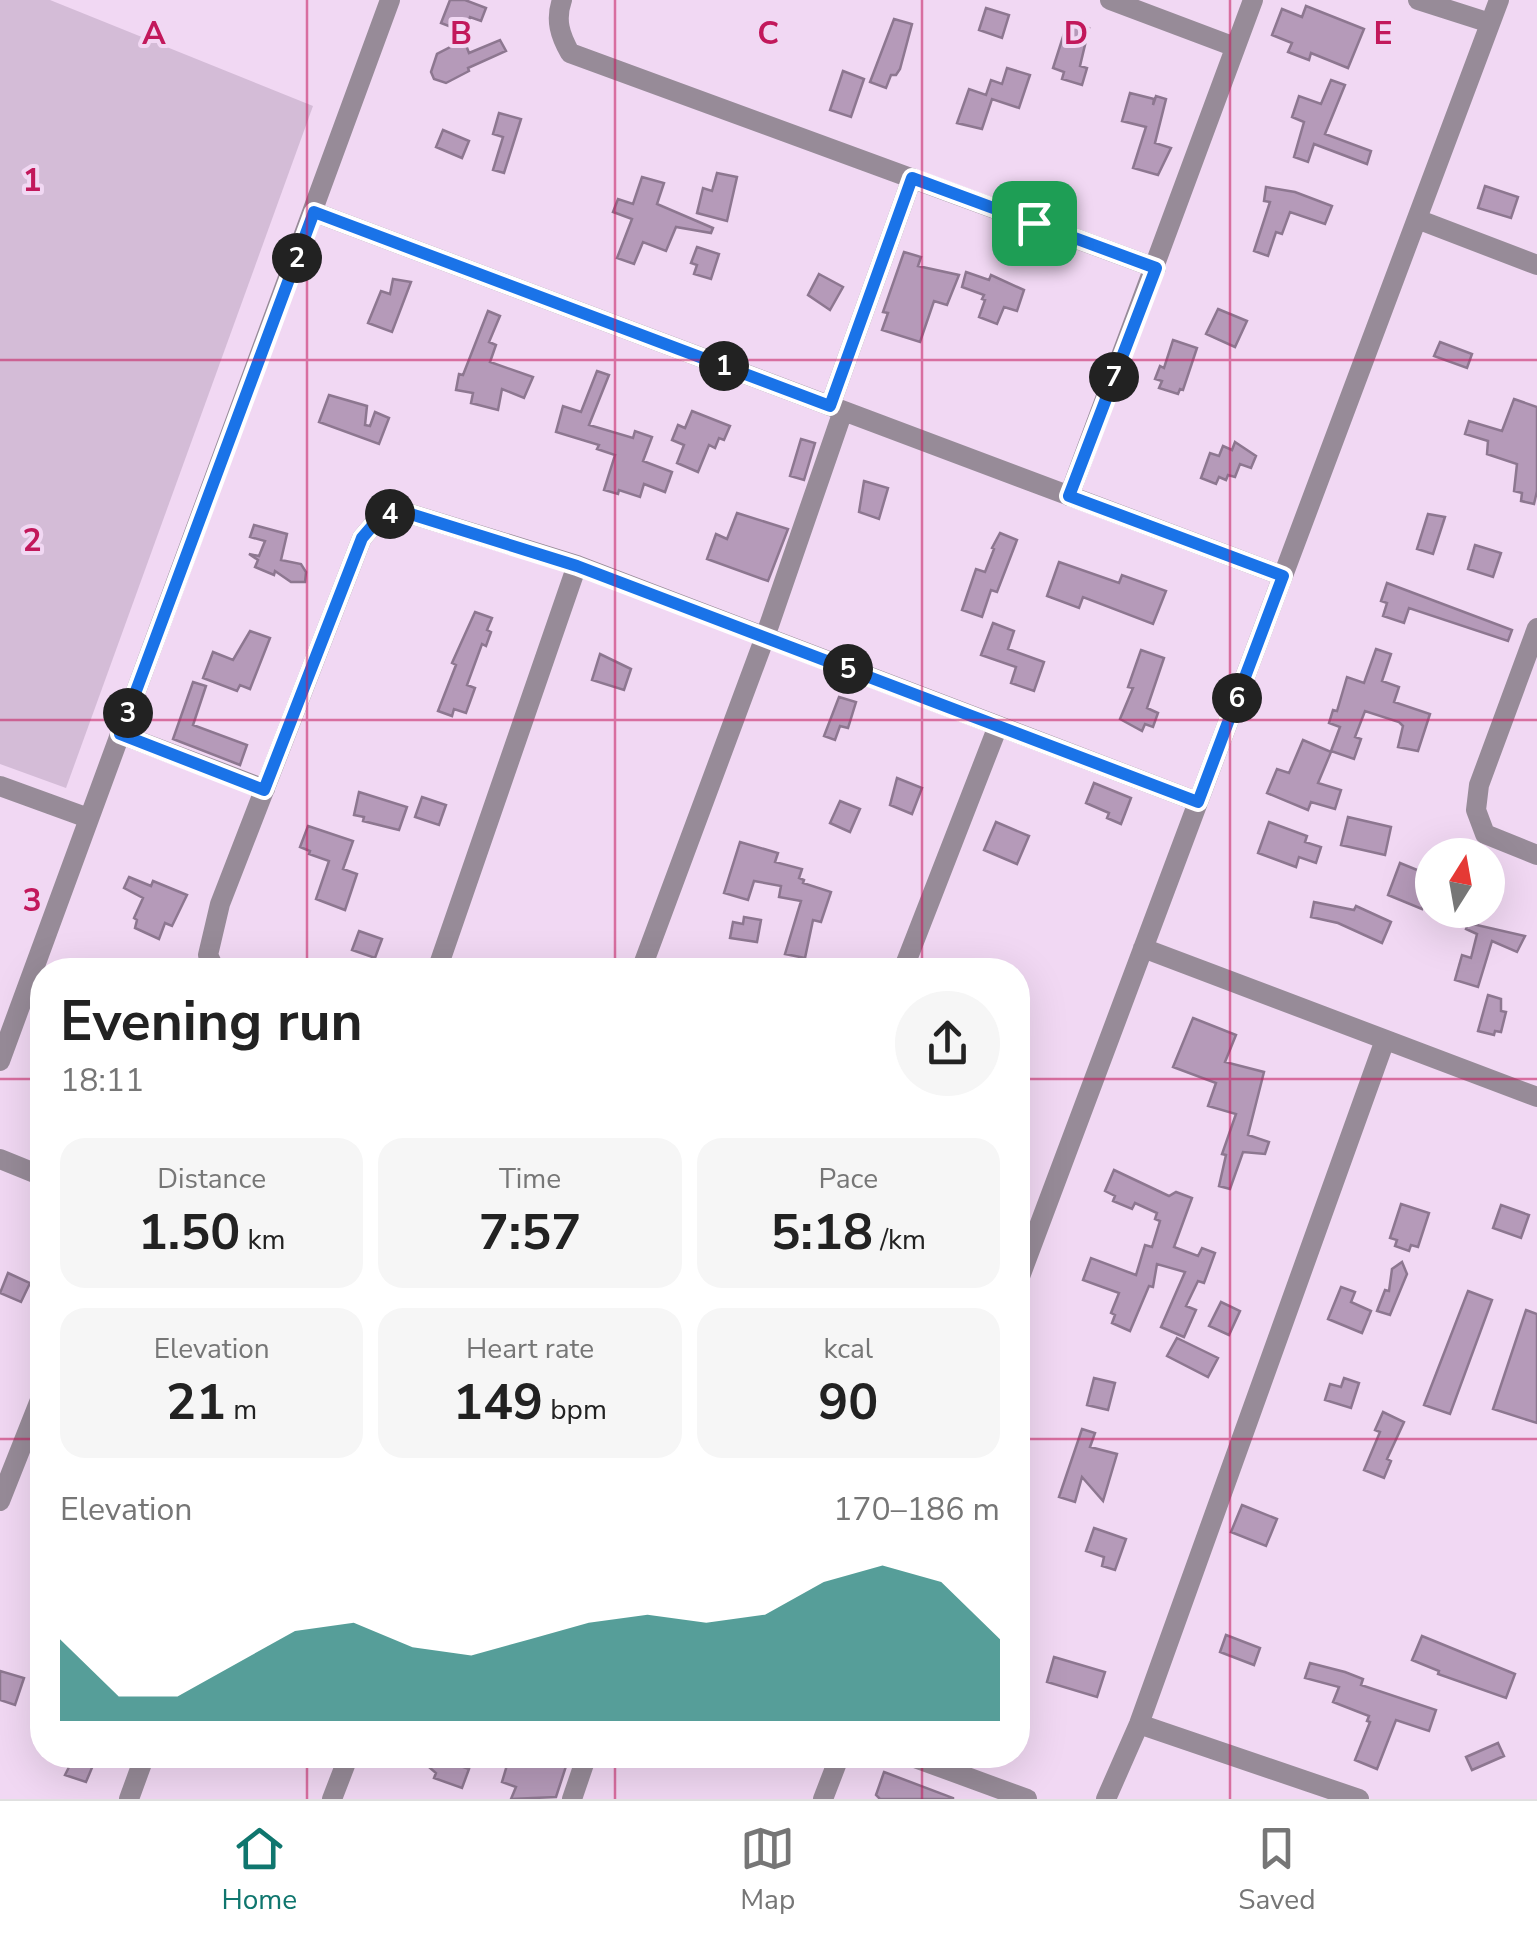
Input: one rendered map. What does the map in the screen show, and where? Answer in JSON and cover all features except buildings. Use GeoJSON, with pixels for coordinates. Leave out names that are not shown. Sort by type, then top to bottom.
{"type":"FeatureCollection","features":[{"type":"Feature","properties":{"kind":"street"},"geometry":{"type":"LineString","coordinates":[[37,958],[390,0]]}},
{"type":"Feature","properties":{"kind":"street"},"geometry":{"type":"LineString","coordinates":[[562,0],[560,34],[570,53],[1156,268]]}},
{"type":"Feature","properties":{"kind":"street"},"geometry":{"type":"LineString","coordinates":[[1110,0],[1235,47]]}},
{"type":"Feature","properties":{"kind":"street"},"geometry":{"type":"LineString","coordinates":[[1069,496],[1253,0]]}},
{"type":"Feature","properties":{"kind":"street"},"geometry":{"type":"LineString","coordinates":[[1418,0],[1490,23]]}},
{"type":"Feature","properties":{"kind":"street"},"geometry":{"type":"LineString","coordinates":[[1030,1250],[1499,0]]}},
{"type":"Feature","properties":{"kind":"street"},"geometry":{"type":"LineString","coordinates":[[645,958],[764,638],[912,178]]}},
{"type":"Feature","properties":{"kind":"street"},"geometry":{"type":"LineString","coordinates":[[314,212],[1283,576]]}},
{"type":"Feature","properties":{"kind":"street"},"geometry":{"type":"LineString","coordinates":[[1417,218],[1537,264]]}},
{"type":"Feature","properties":{"kind":"street"},"geometry":{"type":"LineString","coordinates":[[209,958],[220,904],[362,538],[380,517],[401,511],[577,566],[1198,802]]}},
{"type":"Feature","properties":{"kind":"street"},"geometry":{"type":"LineString","coordinates":[[440,958],[577,566]]}},
{"type":"Feature","properties":{"kind":"street"},"geometry":{"type":"LineString","coordinates":[[1537,628],[1480,785],[1476,810],[1485,834],[1537,854]]}},
{"type":"Feature","properties":{"kind":"street"},"geometry":{"type":"LineString","coordinates":[[908,958],[998,726]]}},
{"type":"Feature","properties":{"kind":"street"},"geometry":{"type":"LineString","coordinates":[[120,734],[264,790]]}},
{"type":"Feature","properties":{"kind":"street"},"geometry":{"type":"LineString","coordinates":[[0,786],[88,818]]}},
{"type":"Feature","properties":{"kind":"street"},"geometry":{"type":"LineString","coordinates":[[1143,948],[1537,1097]]}},
{"type":"Feature","properties":{"kind":"street"},"geometry":{"type":"LineString","coordinates":[[0,1060],[30,978]]}},
{"type":"Feature","properties":{"kind":"street"},"geometry":{"type":"LineString","coordinates":[[1106,1799],[1139,1724],[1385,1040]]}},
{"type":"Feature","properties":{"kind":"street"},"geometry":{"type":"LineString","coordinates":[[0,1159],[30,1171]]}},
{"type":"Feature","properties":{"kind":"street"},"geometry":{"type":"LineString","coordinates":[[0,1502],[30,1426]]}},
{"type":"Feature","properties":{"kind":"street"},"geometry":{"type":"LineString","coordinates":[[1139,1724],[1359,1799]]}},
{"type":"Feature","properties":{"kind":"street"},"geometry":{"type":"LineString","coordinates":[[129,1799],[140,1768]]}},
{"type":"Feature","properties":{"kind":"street"},"geometry":{"type":"LineString","coordinates":[[332,1799],[343,1768]]}},
{"type":"Feature","properties":{"kind":"street"},"geometry":{"type":"LineString","coordinates":[[572,1799],[583,1768]]}},
{"type":"Feature","properties":{"kind":"street"},"geometry":{"type":"LineString","coordinates":[[824,1799],[835,1768]]}},
{"type":"Feature","properties":{"kind":"street"},"geometry":{"type":"LineString","coordinates":[[942,1768],[1027,1799]]}},
{"type":"Feature","properties":{"kind":"shaded area"},"geometry":{"type":"Polygon","coordinates":[[[0,0],[50,0],[313,106],[66,788],[0,764],[0,0]]]}},
{"type":"Feature","properties":{"kind":"route"},"geometry":{"type":"LineString","coordinates":[[912,178],[1034,223],[1156,268],[1069,496],[1283,576],[1198,802],[577,566],[401,511],[380,517],[362,538],[264,790],[120,734],[314,212],[830,406],[912,178]]}}]}
